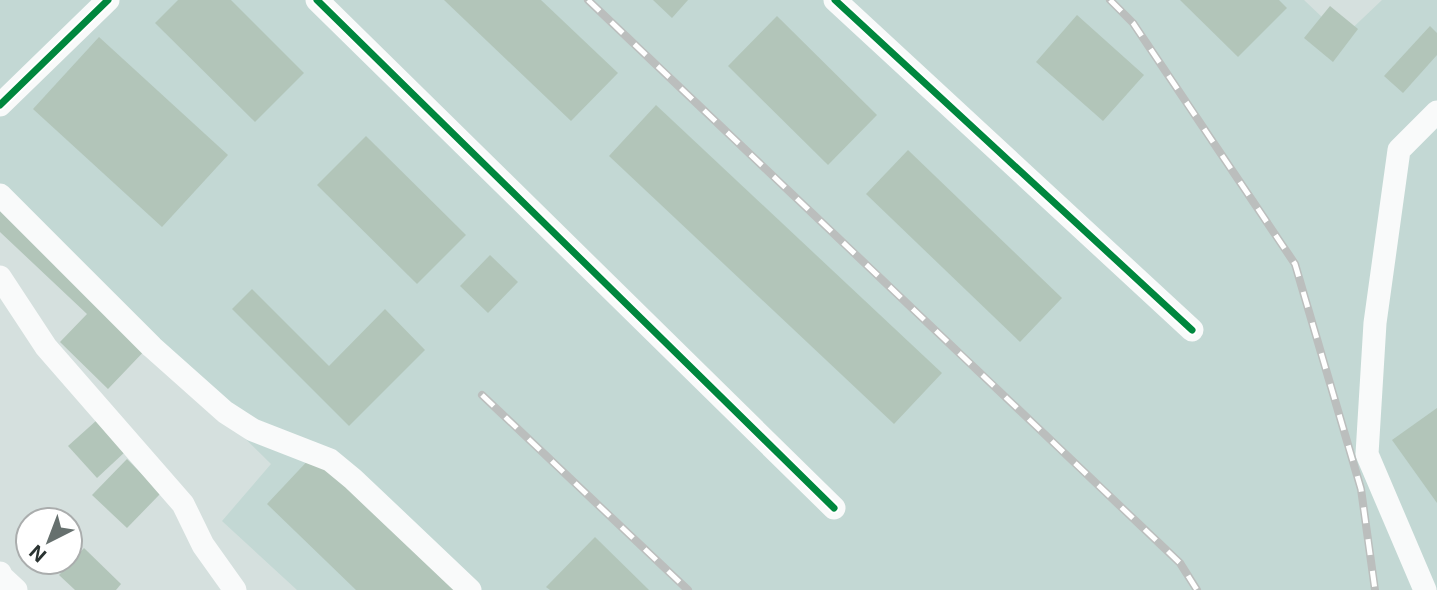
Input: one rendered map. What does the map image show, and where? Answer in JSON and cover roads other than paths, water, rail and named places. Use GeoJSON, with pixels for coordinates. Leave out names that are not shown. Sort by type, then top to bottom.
{"type":"FeatureCollection","features":[{"type":"Feature","properties":{"kind":"street"},"geometry":{"type":"LineString","coordinates":[[0,105],[108,0]]}},
{"type":"Feature","properties":{"kind":"street"},"geometry":{"type":"LineString","coordinates":[[317,0],[834,508]]}},
{"type":"Feature","properties":{"kind":"street"},"geometry":{"type":"LineString","coordinates":[[835,0],[1192,330]]}},
{"type":"Feature","properties":{"kind":"street"},"geometry":{"type":"LineString","coordinates":[[1425,590],[1367,454],[1375,323],[1399,150],[1437,112]]}},
{"type":"Feature","properties":{"kind":"street"},"geometry":{"type":"LineString","coordinates":[[0,195],[152,347],[225,412],[253,430],[330,460],[354,479],[470,590]]}},
{"type":"Feature","properties":{"kind":"street"},"geometry":{"type":"LineString","coordinates":[[0,277],[46,347],[183,504],[203,545],[235,590]]}},
{"type":"Feature","properties":{"kind":"street"},"geometry":{"type":"LineString","coordinates":[[0,573],[16,590]]}},
{"type":"Feature","properties":{"kind":"railway"},"geometry":{"type":"LineString","coordinates":[[588,0],[1180,563],[1197,590]]}},
{"type":"Feature","properties":{"kind":"railway"},"geometry":{"type":"LineString","coordinates":[[1110,0],[1133,23],[1295,264],[1361,489],[1375,590]]}},
{"type":"Feature","properties":{"kind":"railway"},"geometry":{"type":"LineString","coordinates":[[482,395],[688,590]]}}]}
